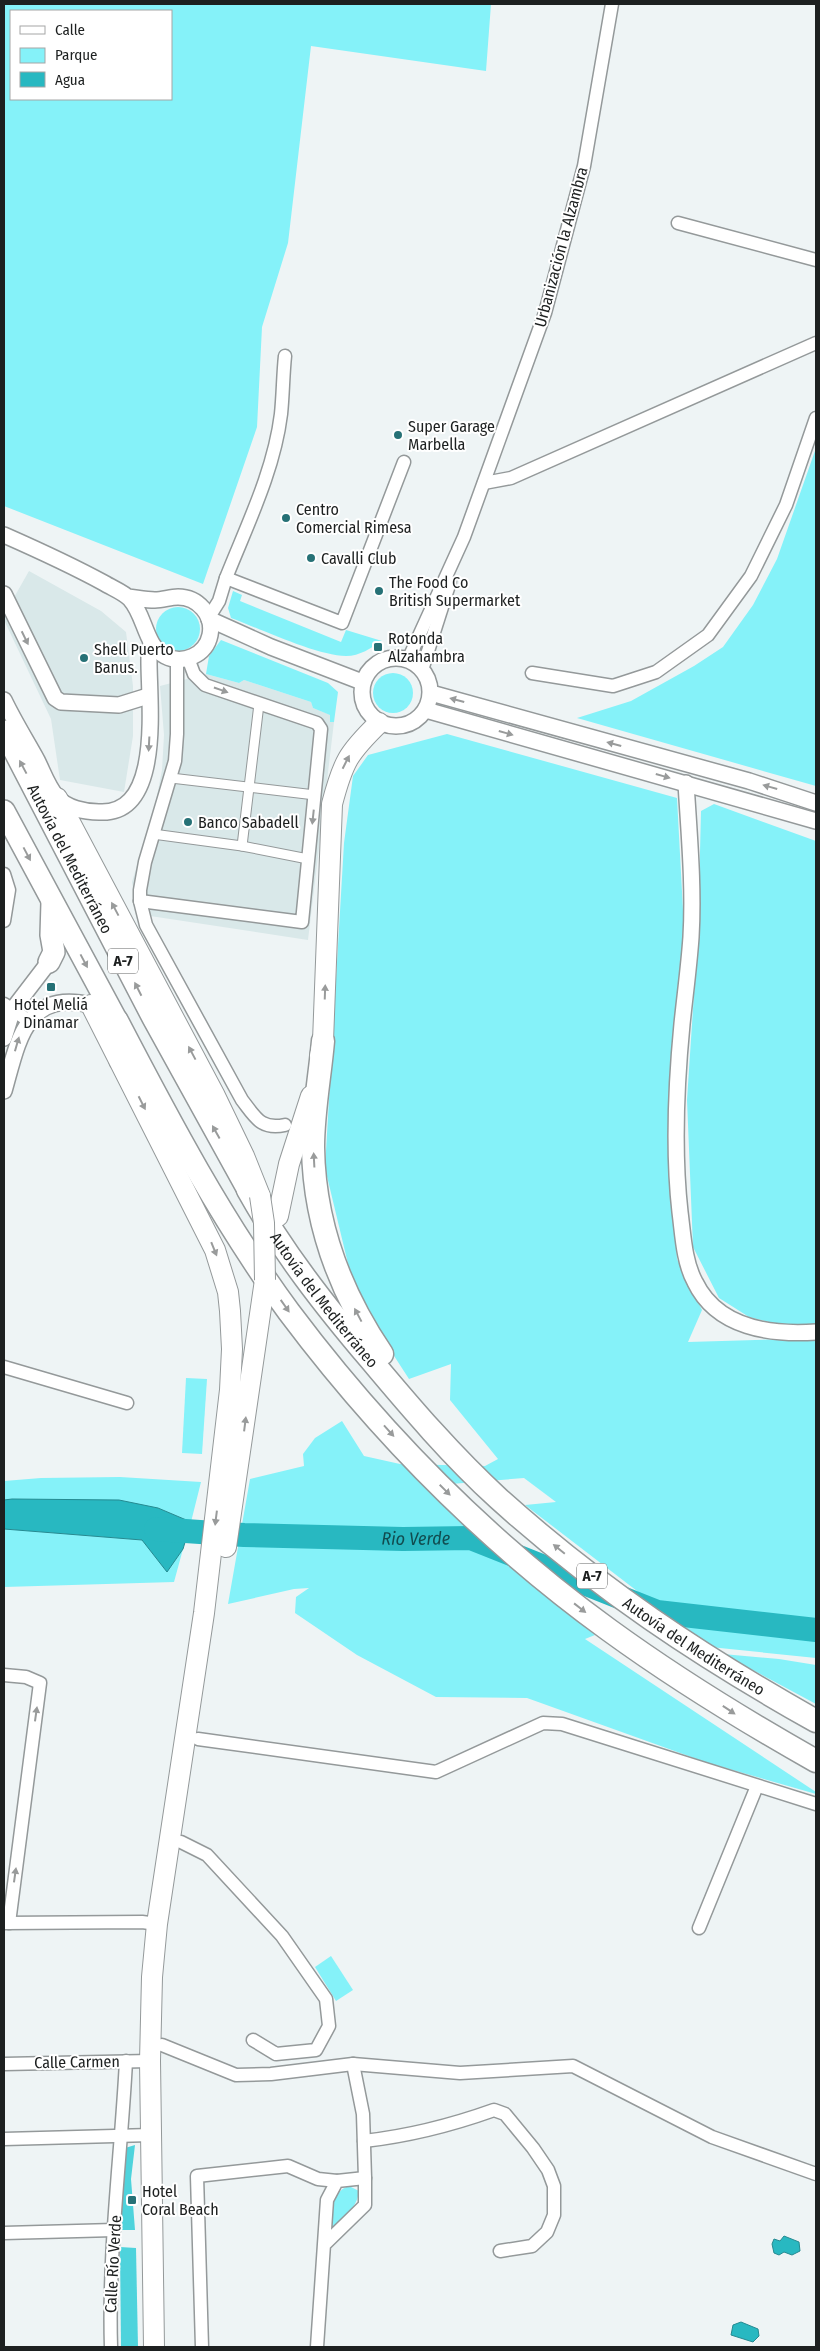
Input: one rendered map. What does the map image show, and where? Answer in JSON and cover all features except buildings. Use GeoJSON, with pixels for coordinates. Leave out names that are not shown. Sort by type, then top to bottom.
{"type":"FeatureCollection","features":[{"type":"Feature","properties":{"kind":"highway","name":"Autovía del Mediterráneo"},"geometry":{"type":"LineString","coordinates":[[4,731],[152,1018],[254,1193],[271,1231],[310,1285],[407,1403],[456,1457],[529,1525],[598,1581],[670,1634],[741,1679],[816,1721]]}},
{"type":"Feature","properties":{"kind":"highway","name":"Autovía del Mediterráneo"},"geometry":{"type":"LineString","coordinates":[[4,811],[52,902],[106,1012],[219,1208],[290,1312],[330,1362],[410,1455],[468,1513],[543,1579],[610,1630],[688,1683],[738,1716],[816,1760]]}},
{"type":"Feature","properties":{"kind":"highway"},"geometry":{"type":"LineString","coordinates":[[49,962],[54,952],[51,935],[52,902]]}},
{"type":"Feature","properties":{"kind":"highway"},"geometry":{"type":"LineString","coordinates":[[106,1012],[120,1060]]}},
{"type":"Feature","properties":{"kind":"highway"},"geometry":{"type":"LineString","coordinates":[[323,1040],[313,1147],[317,1195],[322,1220],[329,1246],[349,1299],[366,1331],[395,1374],[407,1403]]}},
{"type":"Feature","properties":{"kind":"main road"},"geometry":{"type":"LineString","coordinates":[[168,2347],[152,1977],[157,1924],[210,1614],[230,1471],[265,1280],[271,1261],[289,1164],[316,1080],[323,1040],[332,804],[339,775],[353,748],[379,723]]}},
{"type":"Feature","properties":{"kind":"main road"},"geometry":{"type":"LineString","coordinates":[[57,798],[215,1096],[244,1156],[264,1222],[265,1280]]}},
{"type":"Feature","properties":{"kind":"main road"},"geometry":{"type":"LineString","coordinates":[[106,1012],[120,1060],[204,1226],[215,1250],[228,1292],[232,1349],[230,1471]]}},
{"type":"Feature","properties":{"kind":"main road"},"geometry":{"type":"LineString","coordinates":[[154,2347],[151,2135],[156,2053],[171,1915],[198,1739],[210,1614]]}},
{"type":"Feature","properties":{"kind":"street","name":"Urbanización la Alzambra"},"geometry":{"type":"LineString","coordinates":[[464,537],[545,313],[584,166],[612,4]]}},
{"type":"Feature","properties":{"kind":"street"},"geometry":{"type":"LineString","coordinates":[[678,223],[816,260]]}},
{"type":"Feature","properties":{"kind":"street"},"geometry":{"type":"LineString","coordinates":[[484,483],[511,478],[816,343]]}},
{"type":"Feature","properties":{"kind":"street"},"geometry":{"type":"LineString","coordinates":[[207,643],[210,635],[208,616],[261,492],[271,458],[281,415],[284,356]]}},
{"type":"Feature","properties":{"kind":"street"},"geometry":{"type":"LineString","coordinates":[[532,673],[613,686],[656,672],[708,635],[755,568],[786,505],[816,418]]}},
{"type":"Feature","properties":{"kind":"street"},"geometry":{"type":"LineString","coordinates":[[223,584],[342,623],[404,462]]}},
{"type":"Feature","properties":{"kind":"street"},"geometry":{"type":"LineString","coordinates":[[4,535],[59,559],[128,597],[137,609],[150,638],[164,656],[183,659],[202,650],[216,635],[247,637]]}},
{"type":"Feature","properties":{"kind":"street"},"geometry":{"type":"LineString","coordinates":[[408,660],[464,537]]}},
{"type":"Feature","properties":{"kind":"street"},"geometry":{"type":"LineString","coordinates":[[422,670],[434,638],[464,537]]}},
{"type":"Feature","properties":{"kind":"street"},"geometry":{"type":"LineString","coordinates":[[4,594],[50,691],[61,702],[119,705],[148,696]]}},
{"type":"Feature","properties":{"kind":"street"},"geometry":{"type":"LineString","coordinates":[[128,597],[166,600],[184,597],[193,600],[208,616],[247,637],[362,682]]}},
{"type":"Feature","properties":{"kind":"street"},"geometry":{"type":"LineString","coordinates":[[4,700],[57,798],[79,810],[101,813],[120,808],[132,798],[141,785],[148,763],[148,657],[150,638],[148,622],[158,605],[166,600]]}},
{"type":"Feature","properties":{"kind":"street"},"geometry":{"type":"LineString","coordinates":[[397,658],[408,660],[422,670],[430,685],[431,693],[426,710],[417,720],[392,727],[379,723],[365,710],[362,701],[362,682],[376,664],[397,658]]}},
{"type":"Feature","properties":{"kind":"street"},"geometry":{"type":"LineString","coordinates":[[140,901],[302,922],[321,729],[316,723],[205,685],[183,659]]}},
{"type":"Feature","properties":{"kind":"street"},"geometry":{"type":"LineString","coordinates":[[183,659],[177,734],[171,778],[153,834],[140,890],[140,901],[146,925],[242,1100],[259,1122],[272,1128],[285,1125]]}},
{"type":"Feature","properties":{"kind":"street"},"geometry":{"type":"LineString","coordinates":[[431,693],[749,782],[816,803]]}},
{"type":"Feature","properties":{"kind":"street"},"geometry":{"type":"LineString","coordinates":[[242,846],[259,704]]}},
{"type":"Feature","properties":{"kind":"street"},"geometry":{"type":"LineString","coordinates":[[426,710],[816,821]]}},
{"type":"Feature","properties":{"kind":"street"},"geometry":{"type":"LineString","coordinates":[[171,778],[315,796]]}},
{"type":"Feature","properties":{"kind":"street"},"geometry":{"type":"LineString","coordinates":[[686,783],[692,903],[691,938],[678,1067],[676,1148],[678,1189],[686,1256],[695,1282],[707,1300],[723,1315],[744,1325],[768,1331],[816,1332]]}},
{"type":"Feature","properties":{"kind":"street"},"geometry":{"type":"LineString","coordinates":[[153,834],[242,846],[308,859]]}},
{"type":"Feature","properties":{"kind":"street"},"geometry":{"type":"LineString","coordinates":[[4,874],[8,890],[4,922]]}},
{"type":"Feature","properties":{"kind":"street"},"geometry":{"type":"LineString","coordinates":[[4,1038],[8,1006],[49,962]]}},
{"type":"Feature","properties":{"kind":"street"},"geometry":{"type":"LineString","coordinates":[[4,1091],[7,1068],[20,1036],[29,1021],[46,1006],[68,1001],[106,1012]]}},
{"type":"Feature","properties":{"kind":"street"},"geometry":{"type":"LineString","coordinates":[[8,1006],[29,1021]]}},
{"type":"Feature","properties":{"kind":"street"},"geometry":{"type":"LineString","coordinates":[[4,1368],[127,1403]]}},
{"type":"Feature","properties":{"kind":"street"},"geometry":{"type":"LineString","coordinates":[[4,1675],[26,1677],[40,1683],[6,1923],[142,1922],[157,1924]]}},
{"type":"Feature","properties":{"kind":"street"},"geometry":{"type":"LineString","coordinates":[[198,1739],[436,1772],[543,1723],[562,1724],[816,1804]]}},
{"type":"Feature","properties":{"kind":"street"},"geometry":{"type":"LineString","coordinates":[[699,1928],[757,1786]]}},
{"type":"Feature","properties":{"kind":"street"},"geometry":{"type":"LineString","coordinates":[[181,1842],[207,1855],[282,1936],[326,1999],[329,2026],[316,2050],[276,2054],[253,2040]]}},
{"type":"Feature","properties":{"kind":"street"},"geometry":{"type":"LineString","coordinates":[[156,2053],[236,2075],[271,2074],[353,2064],[460,2073],[573,2066],[712,2137],[816,2174]]}},
{"type":"Feature","properties":{"kind":"street","name":"Calle Carmen"},"geometry":{"type":"LineString","coordinates":[[4,2064],[126,2061],[156,2053]]}},
{"type":"Feature","properties":{"kind":"street","name":"Calle Río Verde"},"geometry":{"type":"LineString","coordinates":[[110,2347],[111,2257],[122,2135],[126,2061]]}},
{"type":"Feature","properties":{"kind":"street"},"geometry":{"type":"LineString","coordinates":[[326,2244],[365,2205],[364,2114],[353,2064]]}},
{"type":"Feature","properties":{"kind":"street"},"geometry":{"type":"LineString","coordinates":[[364,2141],[397,2138],[458,2123],[494,2110],[506,2114],[548,2170],[554,2186],[554,2215],[547,2232],[532,2246],[500,2251]]}},
{"type":"Feature","properties":{"kind":"street"},"geometry":{"type":"LineString","coordinates":[[4,2139],[151,2135]]}},
{"type":"Feature","properties":{"kind":"street"},"geometry":{"type":"LineString","coordinates":[[202,2347],[197,2176],[288,2166],[318,2179],[337,2181],[365,2178]]}},
{"type":"Feature","properties":{"kind":"street"},"geometry":{"type":"LineString","coordinates":[[316,2347],[326,2244],[327,2200],[337,2181]]}},
{"type":"Feature","properties":{"kind":"street"},"geometry":{"type":"LineString","coordinates":[[4,2233],[114,2230]]}},
{"type":"Feature","properties":{"kind":"shaded area"},"geometry":{"type":"Polygon","coordinates":[[[29,571],[101,611],[126,632],[133,686],[133,736],[124,792],[60,780],[51,719],[4,620],[4,615],[29,571]]]}},
{"type":"Feature","properties":{"kind":"shaded area"},"geometry":{"type":"Polygon","coordinates":[[[206,674],[239,683],[244,680],[311,702],[313,708],[331,715],[330,722],[334,722],[308,940],[137,914],[132,882],[155,806],[162,770],[164,735],[160,686],[206,674]]]}},
{"type":"Feature","properties":{"kind":"shaded area"},"geometry":{"type":"Polygon","coordinates":[[[135,2145],[131,2179],[135,2230],[121,2230],[125,2148],[135,2145]]]}},
{"type":"Feature","properties":{"kind":"shaded area"},"geometry":{"type":"Polygon","coordinates":[[[120,2247],[136,2248],[138,2347],[121,2347],[120,2247]]]}},
{"type":"Feature","properties":{"kind":"green space"},"geometry":{"type":"Polygon","coordinates":[[[4,4],[491,4],[486,71],[311,46],[288,243],[262,327],[257,427],[203,584],[4,506],[4,4]]]}},
{"type":"Feature","properties":{"kind":"green space"},"geometry":{"type":"Polygon","coordinates":[[[816,448],[816,786],[577,718],[631,701],[694,666],[723,647],[753,605],[777,559],[816,448]]]}},
{"type":"Feature","properties":{"kind":"green space"},"geometry":{"type":"Polygon","coordinates":[[[233,591],[242,595],[240,601],[341,642],[346,630],[382,641],[365,651],[351,656],[334,655],[305,647],[231,618],[228,608],[233,591]]]}},
{"type":"Feature","properties":{"kind":"green space"},"geometry":{"type":"Polygon","coordinates":[[[178,607],[190,611],[196,617],[200,629],[196,641],[190,647],[178,651],[166,647],[160,641],[156,629],[160,617],[166,611],[178,607]]]}},
{"type":"Feature","properties":{"kind":"green space"},"geometry":{"type":"Polygon","coordinates":[[[221,640],[328,683],[338,692],[334,722],[330,722],[330,715],[313,708],[311,702],[244,680],[239,683],[206,674],[209,656],[221,640]]]}},
{"type":"Feature","properties":{"kind":"green space"},"geometry":{"type":"Polygon","coordinates":[[[393,673],[407,679],[413,693],[407,707],[393,713],[379,707],[373,693],[379,679],[393,673]]]}},
{"type":"Feature","properties":{"kind":"green space"},"geometry":{"type":"Polygon","coordinates":[[[447,734],[677,798],[685,948],[675,1017],[668,1127],[677,1259],[702,1310],[688,1342],[816,1338],[816,1658],[710,1647],[525,1505],[556,1502],[524,1478],[426,1486],[490,1550],[595,1635],[585,1639],[816,1792],[816,1794],[708,1763],[527,1698],[436,1697],[357,1655],[295,1613],[296,1597],[309,1588],[294,1589],[228,1604],[250,1479],[304,1466],[303,1454],[315,1438],[342,1421],[364,1456],[400,1464],[485,1466],[498,1459],[450,1400],[451,1364],[409,1379],[356,1297],[325,1168],[344,843],[353,776],[368,755],[447,734]]]}},
{"type":"Feature","properties":{"kind":"green space"},"geometry":{"type":"Polygon","coordinates":[[[714,804],[816,841],[816,1326],[790,1327],[749,1317],[719,1298],[693,1247],[687,1100],[698,933],[701,811],[714,804]]]}},
{"type":"Feature","properties":{"kind":"green space"},"geometry":{"type":"Polygon","coordinates":[[[186,1378],[207,1379],[202,1454],[182,1453],[186,1378]]]}},
{"type":"Feature","properties":{"kind":"green space"},"geometry":{"type":"Polygon","coordinates":[[[120,1477],[201,1482],[191,1522],[158,1508],[4,1500],[4,1481],[41,1478],[120,1477]]]}},
{"type":"Feature","properties":{"kind":"green space"},"geometry":{"type":"Polygon","coordinates":[[[4,1529],[143,1540],[167,1571],[183,1549],[174,1582],[4,1587],[4,1529]]]}},
{"type":"Feature","properties":{"kind":"green space"},"geometry":{"type":"Polygon","coordinates":[[[723,1654],[779,1659],[816,1665],[816,1704],[723,1654]]]}},
{"type":"Feature","properties":{"kind":"green space"},"geometry":{"type":"Polygon","coordinates":[[[331,1956],[353,1990],[336,2001],[315,1967],[331,1956]]]}},
{"type":"Feature","properties":{"kind":"green space"},"geometry":{"type":"Polygon","coordinates":[[[349,2186],[359,2191],[356,2203],[333,2230],[330,2229],[332,2210],[336,2198],[343,2189],[349,2186]]]}},
{"type":"Feature","properties":{"kind":"water"},"geometry":{"type":"Polygon","coordinates":[[[4,1500],[119,1500],[158,1508],[191,1522],[183,1549],[167,1572],[142,1540],[4,1529],[4,1500]]]}},
{"type":"Feature","properties":{"kind":"water"},"geometry":{"type":"Polygon","coordinates":[[[784,2236],[799,2242],[800,2251],[792,2255],[784,2252],[779,2255],[774,2253],[772,2244],[774,2239],[780,2241],[784,2236]]]}},
{"type":"Feature","properties":{"kind":"water"},"geometry":{"type":"Polygon","coordinates":[[[741,2322],[758,2329],[759,2336],[753,2342],[731,2335],[733,2325],[741,2322]]]}},
{"type":"Feature","properties":{"kind":"waterway","name":"Rio Verde"},"geometry":{"type":"LineString","coordinates":[[156,1529],[244,1535],[403,1539],[471,1538],[657,1612],[816,1630]]}},
{"type":"Feature","properties":{"kind":"place","name":"Super Garage Marbella"},"geometry":{"type":"Point","coordinates":[398,435]}},
{"type":"Feature","properties":{"kind":"place","name":"Centro Comercial Rimesa"},"geometry":{"type":"Point","coordinates":[286,518]}},
{"type":"Feature","properties":{"kind":"place","name":"Cavalli Club"},"geometry":{"type":"Point","coordinates":[311,558]}},
{"type":"Feature","properties":{"kind":"place","name":"The Food Co British Supermarket"},"geometry":{"type":"Point","coordinates":[379,591]}},
{"type":"Feature","properties":{"kind":"place","name":"Rotonda Alzahambra"},"geometry":{"type":"Point","coordinates":[378,647]}},
{"type":"Feature","properties":{"kind":"place","name":"Shell Puerto Banus."},"geometry":{"type":"Point","coordinates":[84,658]}},
{"type":"Feature","properties":{"kind":"place","name":"Banco Sabadell"},"geometry":{"type":"Point","coordinates":[188,822]}},
{"type":"Feature","properties":{"kind":"place","name":"Hotel Meliá Dinamar"},"geometry":{"type":"Point","coordinates":[51,987]}},
{"type":"Feature","properties":{"kind":"place","name":"Hotel Coral Beach"},"geometry":{"type":"Point","coordinates":[132,2200]}}]}
